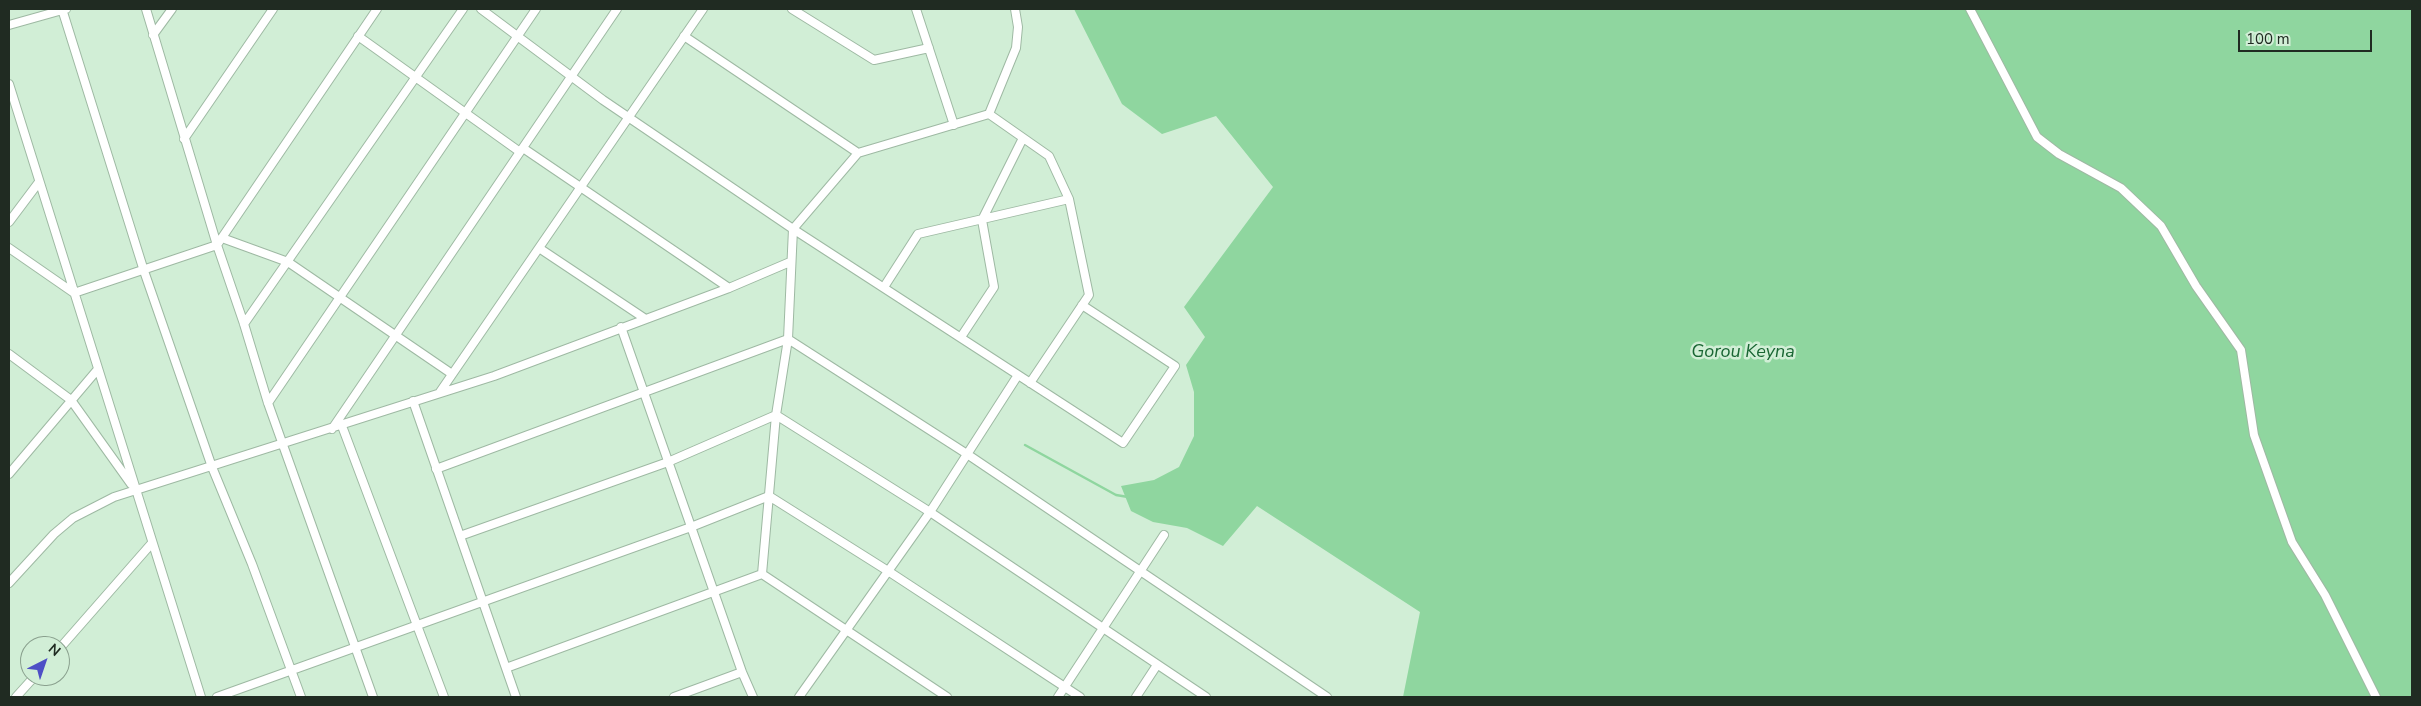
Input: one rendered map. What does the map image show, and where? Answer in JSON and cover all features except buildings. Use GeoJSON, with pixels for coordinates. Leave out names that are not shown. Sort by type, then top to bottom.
{"type":"FeatureCollection","features":[{"type":"Feature","properties":{"kind":"street"},"geometry":{"type":"LineString","coordinates":[[9,25],[63,9],[144,271],[212,467],[301,697]]}},
{"type":"Feature","properties":{"kind":"street"},"geometry":{"type":"LineString","coordinates":[[146,9],[184,139],[268,403],[373,697]]}},
{"type":"Feature","properties":{"kind":"street"},"geometry":{"type":"LineString","coordinates":[[153,35],[172,9]]}},
{"type":"Feature","properties":{"kind":"street"},"geometry":{"type":"LineString","coordinates":[[184,139],[273,9]]}},
{"type":"Feature","properties":{"kind":"street"},"geometry":{"type":"LineString","coordinates":[[74,293],[217,245],[377,9]]}},
{"type":"Feature","properties":{"kind":"street"},"geometry":{"type":"LineString","coordinates":[[244,324],[463,9]]}},
{"type":"Feature","properties":{"kind":"street"},"geometry":{"type":"LineString","coordinates":[[481,9],[629,117],[793,229],[884,286],[1123,443],[1175,366],[1082,305]]}},
{"type":"Feature","properties":{"kind":"street"},"geometry":{"type":"LineString","coordinates":[[268,403],[536,9]]}},
{"type":"Feature","properties":{"kind":"street"},"geometry":{"type":"LineString","coordinates":[[332,429],[617,9]]}},
{"type":"Feature","properties":{"kind":"street"},"geometry":{"type":"LineString","coordinates":[[440,392],[703,9]]}},
{"type":"Feature","properties":{"kind":"street"},"geometry":{"type":"LineString","coordinates":[[792,9],[874,60],[929,48]]}},
{"type":"Feature","properties":{"kind":"street"},"geometry":{"type":"LineString","coordinates":[[916,9],[954,125]]}},
{"type":"Feature","properties":{"kind":"street"},"geometry":{"type":"LineString","coordinates":[[989,114],[1016,48],[1018,28],[1015,9]]}},
{"type":"Feature","properties":{"kind":"street"},"geometry":{"type":"LineString","coordinates":[[1970,9],[2037,137],[2059,154],[2121,188],[2161,226],[2196,286],[2241,350],[2254,435],[2292,542],[2325,595],[2377,697]]}},
{"type":"Feature","properties":{"kind":"street"},"geometry":{"type":"LineString","coordinates":[[358,36],[465,113],[581,187],[729,288]]}},
{"type":"Feature","properties":{"kind":"street"},"geometry":{"type":"LineString","coordinates":[[684,36],[858,152]]}},
{"type":"Feature","properties":{"kind":"street"},"geometry":{"type":"LineString","coordinates":[[9,84],[11,103],[39,182],[200,697]]}},
{"type":"Feature","properties":{"kind":"street"},"geometry":{"type":"LineString","coordinates":[[762,574],[776,415],[788,339],[793,229],[858,152],[989,114]]}},
{"type":"Feature","properties":{"kind":"street"},"geometry":{"type":"LineString","coordinates":[[989,114],[1049,156],[1069,200],[1089,295],[1030,383]]}},
{"type":"Feature","properties":{"kind":"street"},"geometry":{"type":"LineString","coordinates":[[961,337],[994,287],[982,220],[1023,138]]}},
{"type":"Feature","properties":{"kind":"street"},"geometry":{"type":"LineString","coordinates":[[9,222],[39,182]]}},
{"type":"Feature","properties":{"kind":"street"},"geometry":{"type":"LineString","coordinates":[[884,286],[918,234],[1069,200]]}},
{"type":"Feature","properties":{"kind":"street"},"geometry":{"type":"LineString","coordinates":[[222,238],[288,262],[452,374]]}},
{"type":"Feature","properties":{"kind":"street"},"geometry":{"type":"LineString","coordinates":[[9,248],[74,293]]}},
{"type":"Feature","properties":{"kind":"street"},"geometry":{"type":"LineString","coordinates":[[539,248],[644,318]]}},
{"type":"Feature","properties":{"kind":"street"},"geometry":{"type":"LineString","coordinates":[[9,583],[54,534],[73,518],[95,505],[136,490],[282,443],[342,426],[440,392],[494,376],[644,318],[729,288],[790,262]]}},
{"type":"Feature","properties":{"kind":"street"},"geometry":{"type":"LineString","coordinates":[[621,327],[742,672],[753,697]]}},
{"type":"Feature","properties":{"kind":"street"},"geometry":{"type":"LineString","coordinates":[[436,469],[788,339]]}},
{"type":"Feature","properties":{"kind":"street"},"geometry":{"type":"LineString","coordinates":[[788,339],[967,454],[1327,697]]}},
{"type":"Feature","properties":{"kind":"street"},"geometry":{"type":"LineString","coordinates":[[9,354],[71,400],[136,490]]}},
{"type":"Feature","properties":{"kind":"street"},"geometry":{"type":"LineString","coordinates":[[9,474],[98,369]]}},
{"type":"Feature","properties":{"kind":"street"},"geometry":{"type":"LineString","coordinates":[[799,697],[930,512],[1018,375]]}},
{"type":"Feature","properties":{"kind":"street"},"geometry":{"type":"LineString","coordinates":[[413,401],[516,697]]}},
{"type":"Feature","properties":{"kind":"street"},"geometry":{"type":"LineString","coordinates":[[460,536],[668,462],[776,415]]}},
{"type":"Feature","properties":{"kind":"street"},"geometry":{"type":"LineString","coordinates":[[776,415],[930,512],[1206,697]]}},
{"type":"Feature","properties":{"kind":"street"},"geometry":{"type":"LineString","coordinates":[[342,426],[444,697]]}},
{"type":"Feature","properties":{"kind":"street"},"geometry":{"type":"LineString","coordinates":[[217,697],[356,649],[691,527],[769,496]]}},
{"type":"Feature","properties":{"kind":"street"},"geometry":{"type":"LineString","coordinates":[[769,496],[888,571],[1080,697]]}},
{"type":"Feature","properties":{"kind":"street"},"geometry":{"type":"LineString","coordinates":[[1058,697],[1164,535]]}},
{"type":"Feature","properties":{"kind":"street"},"geometry":{"type":"LineString","coordinates":[[70,637],[152,543]]}},
{"type":"Feature","properties":{"kind":"street"},"geometry":{"type":"LineString","coordinates":[[506,668],[762,574]]}},
{"type":"Feature","properties":{"kind":"street"},"geometry":{"type":"LineString","coordinates":[[762,574],[947,697]]}},
{"type":"Feature","properties":{"kind":"street"},"geometry":{"type":"LineString","coordinates":[[1136,697],[1157,665]]}},
{"type":"Feature","properties":{"kind":"street"},"geometry":{"type":"LineString","coordinates":[[675,697],[742,672]]}},
{"type":"Feature","properties":{"kind":"street"},"geometry":{"type":"LineString","coordinates":[[16,697],[26,686]]}},
{"type":"Feature","properties":{"kind":"water","name":"Gorou Keyna"},"geometry":{"type":"Polygon","coordinates":[[[1074,9],[2412,9],[2412,697],[1403,697],[1420,612],[1257,506],[1223,546],[1187,528],[1153,522],[1131,511],[1121,486],[1154,480],[1179,467],[1194,436],[1194,392],[1186,365],[1205,337],[1184,307],[1273,187],[1216,116],[1162,134],[1122,104],[1074,9]]]}},
{"type":"Feature","properties":{"kind":"waterway"},"geometry":{"type":"LineString","coordinates":[[1025,445],[1116,495],[1128,497]]}}]}
